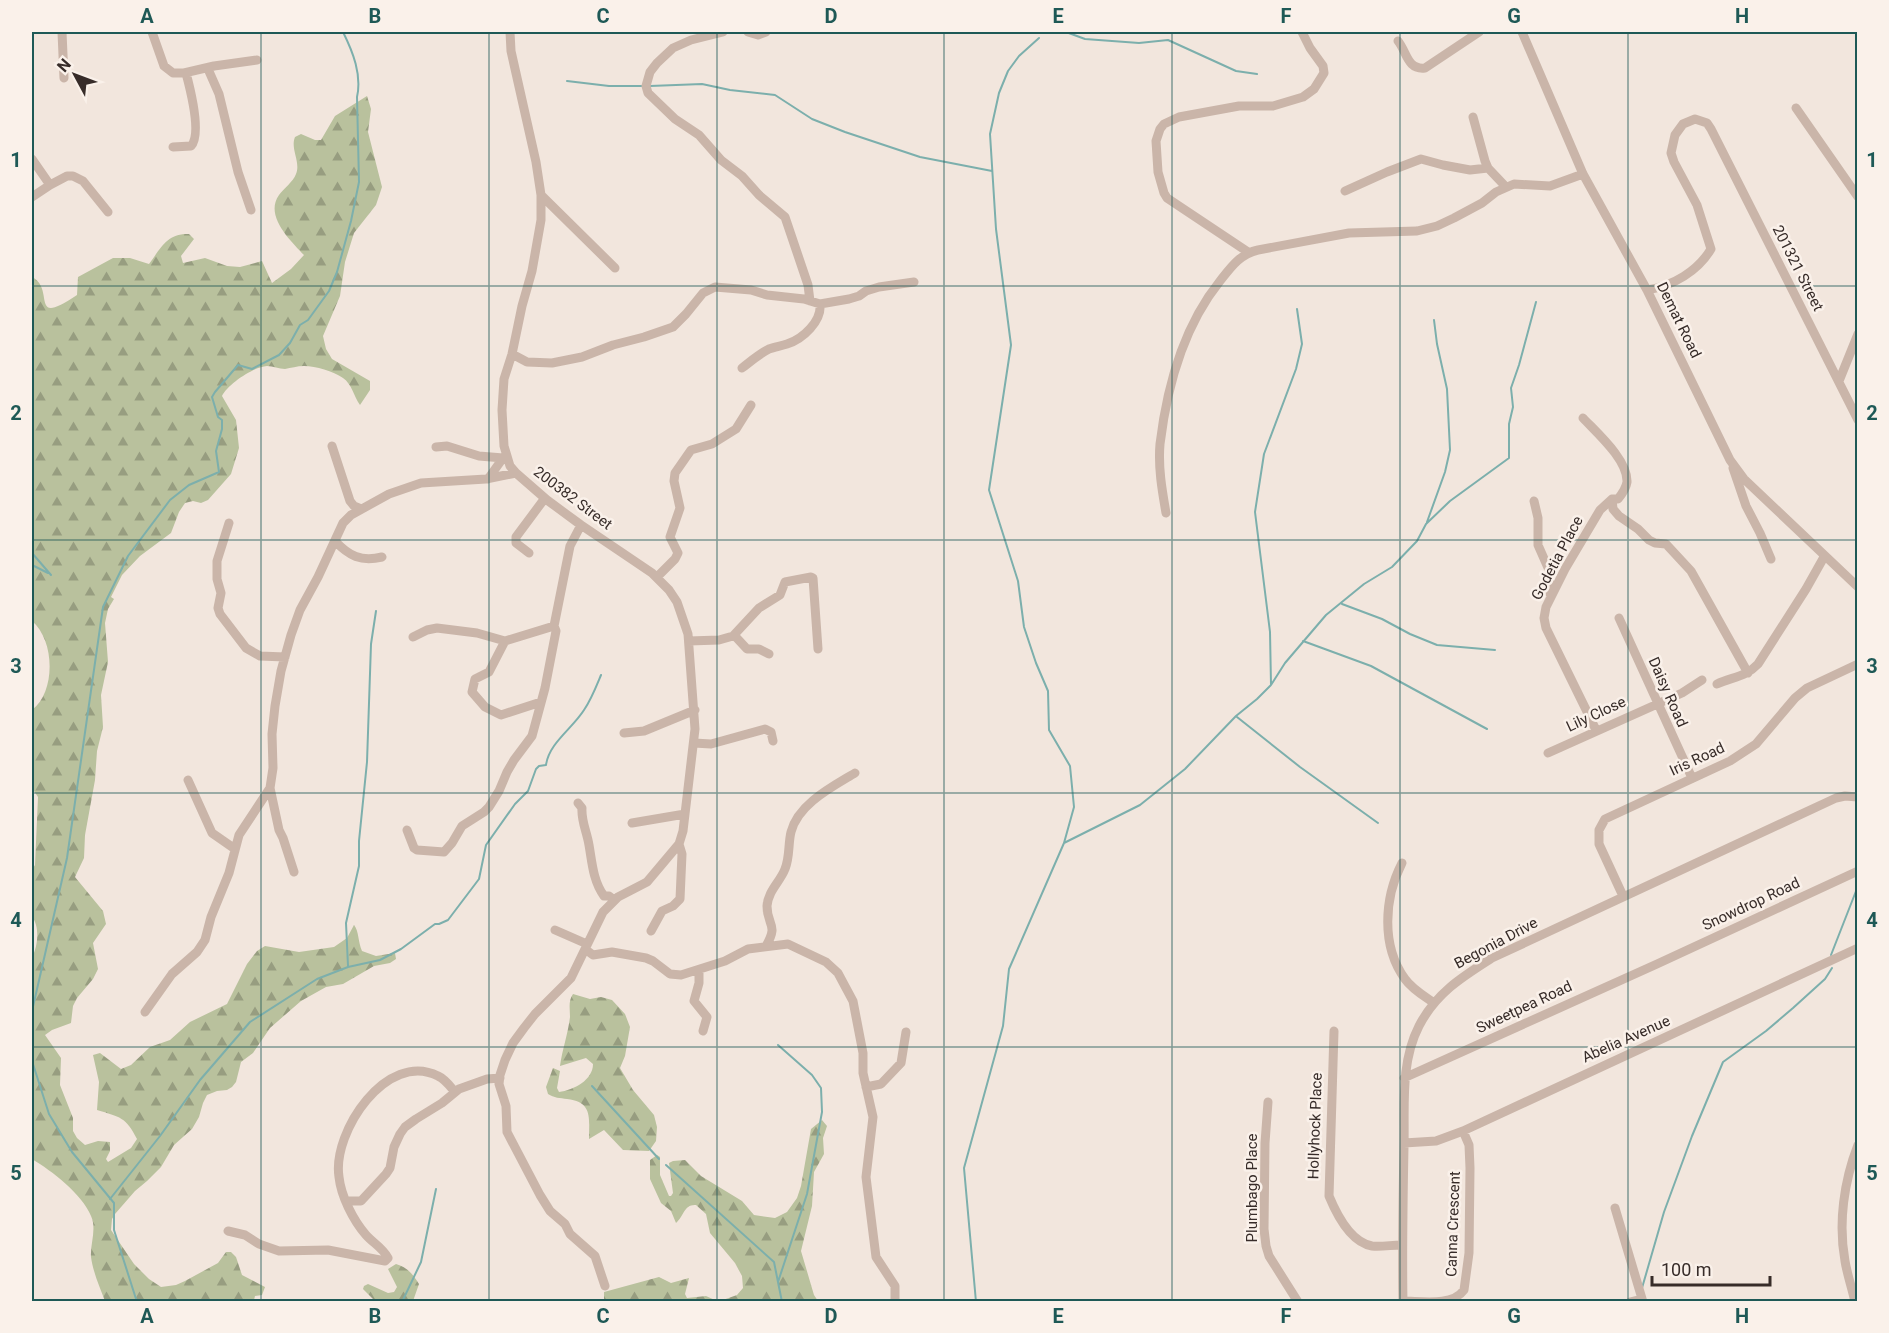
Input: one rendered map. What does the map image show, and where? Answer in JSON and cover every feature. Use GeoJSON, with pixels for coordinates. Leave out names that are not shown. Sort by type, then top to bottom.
{"type":"FeatureCollection","features":[{"type":"Feature","properties":{"kind":"street"},"geometry":{"type":"LineString","coordinates":[[62,32],[64,78]]}},
{"type":"Feature","properties":{"kind":"street"},"geometry":{"type":"LineString","coordinates":[[152,32],[166,69],[173,73],[186,73],[214,66],[257,60]]}},
{"type":"Feature","properties":{"kind":"street","name":"200382 Street"},"geometry":{"type":"LineString","coordinates":[[510,32],[511,51],[536,162],[541,195],[539,234],[532,271],[504,379],[505,458],[516,474],[545,498],[580,525],[657,577],[677,602],[686,624],[689,641],[695,710],[694,742],[683,831],[679,844],[647,882],[614,900]]}},
{"type":"Feature","properties":{"kind":"street"},"geometry":{"type":"LineString","coordinates":[[723,32],[691,40],[673,48],[650,72],[646,86],[648,93],[675,119],[699,135],[721,160],[742,176],[759,195],[785,217],[789,223],[808,285],[810,301]]}},
{"type":"Feature","properties":{"kind":"street"},"geometry":{"type":"LineString","coordinates":[[748,32],[758,35],[766,32]]}},
{"type":"Feature","properties":{"kind":"street"},"geometry":{"type":"LineString","coordinates":[[1248,252],[1167,198],[1158,172],[1157,135],[1164,124],[1179,117],[1239,106],[1273,106],[1303,97],[1314,89],[1323,73],[1323,66],[1302,32]]}},
{"type":"Feature","properties":{"kind":"street"},"geometry":{"type":"LineString","coordinates":[[1398,41],[1411,65],[1420,69],[1425,68],[1479,32]]}},
{"type":"Feature","properties":{"kind":"street","name":"Demat Road"},"geometry":{"type":"LineString","coordinates":[[1521,32],[1583,174],[1647,290],[1730,460],[1744,479],[1857,587]]}},
{"type":"Feature","properties":{"kind":"street"},"geometry":{"type":"LineString","coordinates":[[208,69],[219,94],[238,172],[251,210]]}},
{"type":"Feature","properties":{"kind":"street"},"geometry":{"type":"LineString","coordinates":[[173,147],[191,146],[195,138],[194,107],[186,73]]}},
{"type":"Feature","properties":{"kind":"street"},"geometry":{"type":"LineString","coordinates":[[1796,108],[1857,197]]}},
{"type":"Feature","properties":{"kind":"street"},"geometry":{"type":"LineString","coordinates":[[1473,117],[1478,141],[1488,168],[1506,187]]}},
{"type":"Feature","properties":{"kind":"street","name":"201321 Street"},"geometry":{"type":"LineString","coordinates":[[1647,290],[1668,285],[1681,278],[1702,261],[1711,249],[1697,205],[1671,153],[1675,135],[1683,124],[1695,119],[1707,123],[1711,129],[1857,420]]}},
{"type":"Feature","properties":{"kind":"street"},"geometry":{"type":"LineString","coordinates":[[32,159],[50,185]]}},
{"type":"Feature","properties":{"kind":"street"},"geometry":{"type":"LineString","coordinates":[[1345,191],[1421,159],[1470,170],[1488,168]]}},
{"type":"Feature","properties":{"kind":"street"},"geometry":{"type":"LineString","coordinates":[[1166,513],[1160,481],[1160,445],[1180,352],[1202,306],[1226,272],[1238,260],[1248,252],[1329,236],[1418,231],[1437,226],[1482,203],[1506,187],[1522,183],[1531,186],[1550,186],[1583,174]]}},
{"type":"Feature","properties":{"kind":"street"},"geometry":{"type":"LineString","coordinates":[[32,197],[67,176],[79,178],[108,212]]}},
{"type":"Feature","properties":{"kind":"street"},"geometry":{"type":"LineString","coordinates":[[541,195],[615,268]]}},
{"type":"Feature","properties":{"kind":"street"},"geometry":{"type":"LineString","coordinates":[[512,354],[527,362],[552,363],[582,357],[613,345],[644,337],[673,327],[703,293],[715,287],[751,290],[775,297],[820,304],[849,299],[879,287],[915,282]]}},
{"type":"Feature","properties":{"kind":"street"},"geometry":{"type":"LineString","coordinates":[[742,368],[770,348],[796,340],[820,316],[820,304]]}},
{"type":"Feature","properties":{"kind":"street"},"geometry":{"type":"LineString","coordinates":[[1839,381],[1857,334]]}},
{"type":"Feature","properties":{"kind":"street"},"geometry":{"type":"LineString","coordinates":[[657,577],[678,553],[670,537],[680,508],[674,481],[675,473],[691,450],[712,444],[736,429],[750,405]]}},
{"type":"Feature","properties":{"kind":"street","name":"Godetia Place"},"geometry":{"type":"LineString","coordinates":[[1583,418],[1617,456],[1627,479],[1626,485],[1618,499],[1612,500],[1600,510],[1565,569],[1550,599],[1544,618],[1546,628],[1596,730]]}},
{"type":"Feature","properties":{"kind":"street"},"geometry":{"type":"LineString","coordinates":[[332,446],[350,501],[361,509]]}},
{"type":"Feature","properties":{"kind":"street"},"geometry":{"type":"LineString","coordinates":[[436,447],[447,446],[479,456],[505,458]]}},
{"type":"Feature","properties":{"kind":"street"},"geometry":{"type":"LineString","coordinates":[[488,479],[505,458]]}},
{"type":"Feature","properties":{"kind":"street"},"geometry":{"type":"LineString","coordinates":[[1730,460],[1746,506],[1771,559]]}},
{"type":"Feature","properties":{"kind":"street"},"geometry":{"type":"LineString","coordinates":[[294,872],[284,838],[277,825],[270,788],[273,768],[272,734],[281,671],[300,610],[347,518],[389,494],[421,483],[488,479],[516,474]]}},
{"type":"Feature","properties":{"kind":"street"},"geometry":{"type":"LineString","coordinates":[[529,553],[516,543],[516,537],[545,498]]}},
{"type":"Feature","properties":{"kind":"street"},"geometry":{"type":"LineString","coordinates":[[1612,500],[1613,509],[1619,516],[1649,540],[1668,546],[1691,571],[1748,673]]}},
{"type":"Feature","properties":{"kind":"street"},"geometry":{"type":"LineString","coordinates":[[1534,501],[1538,514],[1538,544],[1551,578],[1550,599]]}},
{"type":"Feature","properties":{"kind":"street"},"geometry":{"type":"LineString","coordinates":[[229,523],[217,561],[217,579],[221,593],[218,608],[220,614],[246,648],[260,656],[285,657]]}},
{"type":"Feature","properties":{"kind":"street"},"geometry":{"type":"LineString","coordinates":[[407,830],[415,849],[444,852],[456,838],[462,826],[483,812],[499,791],[507,772],[532,736],[556,632],[554,626],[570,546],[580,525]]}},
{"type":"Feature","properties":{"kind":"street"},"geometry":{"type":"LineString","coordinates":[[335,541],[355,558],[382,557]]}},
{"type":"Feature","properties":{"kind":"street"},"geometry":{"type":"LineString","coordinates":[[1717,684],[1748,673],[1762,659],[1812,580],[1824,556]]}},
{"type":"Feature","properties":{"kind":"street"},"geometry":{"type":"LineString","coordinates":[[689,641],[719,640],[734,635],[759,608],[780,595],[785,582],[811,577],[813,578],[818,649]]}},
{"type":"Feature","properties":{"kind":"street","name":"Daisy Road"},"geometry":{"type":"LineString","coordinates":[[1619,618],[1692,778]]}},
{"type":"Feature","properties":{"kind":"street"},"geometry":{"type":"LineString","coordinates":[[413,637],[427,630],[438,628],[477,633],[505,641],[554,626]]}},
{"type":"Feature","properties":{"kind":"street"},"geometry":{"type":"LineString","coordinates":[[734,635],[747,648],[759,649],[769,654]]}},
{"type":"Feature","properties":{"kind":"street"},"geometry":{"type":"LineString","coordinates":[[505,641],[489,672],[475,679],[472,692],[485,707],[501,715],[541,702]]}},
{"type":"Feature","properties":{"kind":"street","name":"Iris Road"},"geometry":{"type":"LineString","coordinates":[[1623,896],[1599,844],[1598,836],[1601,825],[1608,817],[1749,750],[1807,688],[1857,664]]}},
{"type":"Feature","properties":{"kind":"street","name":"Lily Close"},"geometry":{"type":"LineString","coordinates":[[1548,753],[1682,693],[1702,680]]}},
{"type":"Feature","properties":{"kind":"street"},"geometry":{"type":"LineString","coordinates":[[624,733],[644,731],[695,710]]}},
{"type":"Feature","properties":{"kind":"street"},"geometry":{"type":"LineString","coordinates":[[694,742],[711,744],[765,729],[771,732],[773,741]]}},
{"type":"Feature","properties":{"kind":"street"},"geometry":{"type":"LineString","coordinates":[[766,946],[773,928],[767,908],[769,897],[785,869],[794,822],[813,801],[855,773]]}},
{"type":"Feature","properties":{"kind":"street"},"geometry":{"type":"LineString","coordinates":[[188,780],[212,833],[235,849]]}},
{"type":"Feature","properties":{"kind":"street"},"geometry":{"type":"LineString","coordinates":[[145,1012],[172,974],[197,952],[205,940],[211,917],[230,873],[242,828],[270,788]]}},
{"type":"Feature","properties":{"kind":"street","name":"Begonia Drive"},"geometry":{"type":"LineString","coordinates":[[1403,1301],[1401,1245],[1404,1078],[1411,1046],[1419,1026],[1434,1003],[1456,981],[1492,958],[1836,798],[1857,796]]}},
{"type":"Feature","properties":{"kind":"street"},"geometry":{"type":"LineString","coordinates":[[578,803],[582,808],[582,819],[596,882],[604,896],[609,896],[614,900],[603,912],[571,978],[535,1014],[513,1043],[505,1060],[499,1084],[507,1114],[507,1132],[530,1177],[554,1216],[565,1224],[570,1234],[595,1256],[605,1287]]}},
{"type":"Feature","properties":{"kind":"street"},"geometry":{"type":"LineString","coordinates":[[632,823],[685,814]]}},
{"type":"Feature","properties":{"kind":"street"},"geometry":{"type":"LineString","coordinates":[[651,931],[662,911],[673,906],[680,899],[682,854],[679,844]]}},
{"type":"Feature","properties":{"kind":"street"},"geometry":{"type":"LineString","coordinates":[[1402,863],[1393,883],[1387,920],[1389,934],[1395,958],[1405,979],[1413,988],[1434,1003]]}},
{"type":"Feature","properties":{"kind":"street","name":"Snowdrop Road"},"geometry":{"type":"LineString","coordinates":[[1657,964],[1857,871]]}},
{"type":"Feature","properties":{"kind":"street"},"geometry":{"type":"LineString","coordinates":[[555,930],[586,947],[593,955],[612,952],[646,958],[674,975],[681,975],[725,961],[748,949],[788,944],[826,962],[838,973],[848,989],[854,1007],[863,1053],[863,1073],[873,1116],[866,1177],[876,1257],[895,1286],[895,1302]]}},
{"type":"Feature","properties":{"kind":"street","name":"Abelia Avenue"},"geometry":{"type":"LineString","coordinates":[[1404,1143],[1436,1140],[1463,1131],[1857,948]]}},
{"type":"Feature","properties":{"kind":"street","name":"Sweetpea Road"},"geometry":{"type":"LineString","coordinates":[[1404,1078],[1657,964]]}},
{"type":"Feature","properties":{"kind":"street"},"geometry":{"type":"LineString","coordinates":[[699,970],[699,983],[694,1001],[707,1017],[703,1031]]}},
{"type":"Feature","properties":{"kind":"street","name":"Hollyhock Place"},"geometry":{"type":"LineString","coordinates":[[1334,1031],[1329,1196],[1346,1226],[1361,1242],[1372,1246],[1401,1245]]}},
{"type":"Feature","properties":{"kind":"street"},"geometry":{"type":"LineString","coordinates":[[866,1087],[881,1084],[901,1063],[906,1032]]}},
{"type":"Feature","properties":{"kind":"street"},"geometry":{"type":"LineString","coordinates":[[228,1231],[244,1235],[279,1251],[328,1250],[385,1261],[388,1258],[387,1255],[360,1227],[338,1177],[341,1143],[345,1132],[379,1085],[402,1075],[425,1071],[441,1077],[455,1092]]}},
{"type":"Feature","properties":{"kind":"street"},"geometry":{"type":"LineString","coordinates":[[347,1201],[362,1201],[386,1174],[390,1168],[394,1147],[405,1127],[455,1092],[487,1079],[500,1078]]}},
{"type":"Feature","properties":{"kind":"street","name":"Plumbago Place"},"geometry":{"type":"LineString","coordinates":[[1268,1102],[1265,1143],[1264,1229],[1266,1246],[1269,1256],[1298,1302]]}},
{"type":"Feature","properties":{"kind":"street","name":"Canna Crescent"},"geometry":{"type":"LineString","coordinates":[[1403,1301],[1455,1299],[1464,1290],[1469,1253],[1470,1168],[1469,1145],[1463,1131]]}},
{"type":"Feature","properties":{"kind":"street"},"geometry":{"type":"LineString","coordinates":[[1855,1302],[1845,1261],[1843,1233],[1847,1184],[1857,1145]]}},
{"type":"Feature","properties":{"kind":"street"},"geometry":{"type":"LineString","coordinates":[[1615,1208],[1643,1300],[1630,1302]]}},
{"type":"Feature","properties":{"kind":"green space"},"geometry":{"type":"Polygon","coordinates":[[[367,96],[371,109],[368,132],[382,187],[376,205],[354,233],[345,262],[340,296],[323,336],[326,349],[332,359],[370,381],[370,390],[360,405],[349,384],[343,378],[329,371],[309,366],[285,369],[261,367],[235,381],[222,396],[236,420],[239,448],[231,474],[208,500],[201,503],[193,501],[185,503],[171,533],[140,556],[122,575],[111,597],[114,599],[108,609],[105,623],[108,662],[101,695],[103,727],[97,751],[84,858],[75,877],[103,911],[106,924],[93,943],[98,969],[73,1006],[71,1023],[45,1035],[61,1058],[60,1085],[73,1118],[73,1131],[85,1145],[98,1141],[110,1142],[110,1151],[106,1159],[108,1162],[131,1148],[137,1139],[126,1122],[117,1116],[97,1110],[99,1082],[93,1055],[100,1053],[121,1069],[131,1065],[150,1047],[170,1040],[190,1022],[227,1004],[247,964],[257,951],[265,946],[299,952],[334,947],[347,938],[354,925],[362,951],[376,956],[395,953],[396,959],[390,963],[374,966],[343,984],[326,987],[301,1001],[270,1028],[253,1053],[241,1062],[236,1082],[232,1087],[207,1095],[192,1129],[174,1145],[161,1167],[135,1191],[112,1219],[111,1230],[134,1264],[161,1287],[185,1281],[218,1263],[226,1252],[231,1252],[236,1257],[242,1275],[265,1287],[262,1295],[255,1296],[256,1301],[105,1301],[91,1257],[93,1221],[87,1208],[74,1191],[32,1159],[32,957],[37,937],[35,921],[32,917],[32,870],[35,865],[38,797],[32,788],[32,710],[40,702],[45,691],[50,666],[45,640],[32,621],[32,277],[39,283],[45,303],[48,307],[53,308],[77,295],[78,277],[113,258],[130,258],[149,264],[170,239],[181,234],[189,234],[194,239],[181,256],[183,263],[205,258],[227,266],[240,267],[262,261],[272,283],[291,269],[304,255],[281,228],[275,211],[275,203],[279,195],[296,174],[295,137],[301,134],[321,140],[335,116],[367,96]]]}},
{"type":"Feature","properties":{"kind":"green space"},"geometry":{"type":"Polygon","coordinates":[[[573,994],[590,999],[601,997],[612,1000],[625,1014],[630,1027],[625,1056],[620,1068],[633,1090],[654,1115],[657,1127],[656,1141],[649,1151],[623,1150],[604,1130],[589,1139],[589,1118],[585,1107],[575,1101],[548,1094],[546,1087],[553,1068],[560,1071],[557,1088],[559,1092],[582,1083],[592,1070],[593,1064],[586,1058],[560,1066],[573,994]]]}},
{"type":"Feature","properties":{"kind":"green space"},"geometry":{"type":"Polygon","coordinates":[[[822,1120],[827,1126],[823,1138],[824,1154],[814,1172],[812,1206],[801,1251],[814,1295],[818,1301],[720,1301],[737,1295],[743,1288],[742,1276],[735,1263],[710,1233],[706,1214],[696,1205],[689,1206],[676,1223],[671,1211],[661,1203],[650,1179],[650,1160],[657,1155],[660,1157],[660,1175],[669,1196],[673,1193],[669,1163],[685,1160],[701,1176],[742,1201],[754,1215],[775,1218],[787,1212],[797,1198],[811,1129],[822,1120]]]}},
{"type":"Feature","properties":{"kind":"green space"},"geometry":{"type":"Polygon","coordinates":[[[396,1264],[409,1271],[419,1284],[413,1301],[375,1301],[363,1289],[364,1286],[368,1284],[388,1293],[394,1292],[397,1287],[388,1269],[396,1264]]]}},
{"type":"Feature","properties":{"kind":"green space"},"geometry":{"type":"Polygon","coordinates":[[[659,1277],[671,1283],[689,1278],[685,1294],[687,1298],[706,1296],[717,1301],[604,1301],[604,1292],[659,1277]]]}},
{"type":"Feature","properties":{"kind":"waterway"},"geometry":{"type":"LineString","coordinates":[[32,1011],[67,858],[103,607],[128,556],[170,500],[189,485],[219,472],[216,451],[222,420],[218,417],[212,397],[215,392],[238,365],[252,369],[279,355],[290,343],[300,325],[308,320],[329,291],[337,272],[359,182],[358,80],[353,56],[343,32]]}},
{"type":"Feature","properties":{"kind":"waterway"},"geometry":{"type":"LineString","coordinates":[[1066,32],[1085,39],[1139,43],[1168,40],[1236,71],[1257,74]]}},
{"type":"Feature","properties":{"kind":"waterway"},"geometry":{"type":"LineString","coordinates":[[976,1302],[964,1168],[1003,1026],[1009,969],[1064,843],[1074,807],[1070,766],[1049,730],[1048,691],[1024,627],[1018,581],[989,490],[1011,345],[996,229],[990,134],[999,93],[1008,71],[1019,56],[1039,38]]}},
{"type":"Feature","properties":{"kind":"waterway"},"geometry":{"type":"LineString","coordinates":[[567,81],[609,86],[645,86]]}},
{"type":"Feature","properties":{"kind":"waterway"},"geometry":{"type":"LineString","coordinates":[[650,86],[702,84],[775,95],[812,119],[845,132],[920,157],[992,171]]}},
{"type":"Feature","properties":{"kind":"waterway"},"geometry":{"type":"LineString","coordinates":[[1064,843],[1140,805],[1185,769],[1236,716],[1271,685],[1285,663],[1326,615],[1364,584],[1392,567],[1417,541],[1426,524],[1450,501],[1509,458],[1509,424],[1513,407],[1511,388],[1536,302]]}},
{"type":"Feature","properties":{"kind":"waterway"},"geometry":{"type":"LineString","coordinates":[[1271,685],[1270,632],[1255,512],[1264,454],[1296,369],[1302,344],[1297,309]]}},
{"type":"Feature","properties":{"kind":"waterway"},"geometry":{"type":"LineString","coordinates":[[1427,522],[1445,472],[1450,450],[1447,389],[1434,320]]}},
{"type":"Feature","properties":{"kind":"waterway"},"geometry":{"type":"LineString","coordinates":[[32,553],[51,575]]}},
{"type":"Feature","properties":{"kind":"waterway"},"geometry":{"type":"LineString","coordinates":[[32,565],[48,573]]}},
{"type":"Feature","properties":{"kind":"waterway"},"geometry":{"type":"LineString","coordinates":[[1342,604],[1382,619],[1437,645],[1495,650]]}},
{"type":"Feature","properties":{"kind":"waterway"},"geometry":{"type":"LineString","coordinates":[[348,966],[346,923],[359,866],[359,841],[367,762],[371,644],[376,611]]}},
{"type":"Feature","properties":{"kind":"waterway"},"geometry":{"type":"LineString","coordinates":[[1303,641],[1371,666],[1487,729]]}},
{"type":"Feature","properties":{"kind":"waterway"},"geometry":{"type":"LineString","coordinates":[[110,1199],[160,1136],[200,1080],[250,1022],[317,979],[348,967],[380,960],[401,949],[435,924],[448,920],[479,879],[486,845],[515,804],[528,791],[536,769],[546,765],[556,743],[584,710],[601,675]]}},
{"type":"Feature","properties":{"kind":"waterway"},"geometry":{"type":"LineString","coordinates":[[1237,717],[1300,767],[1378,823]]}},
{"type":"Feature","properties":{"kind":"waterway"},"geometry":{"type":"LineString","coordinates":[[1831,955],[1858,886]]}},
{"type":"Feature","properties":{"kind":"waterway"},"geometry":{"type":"LineString","coordinates":[[1642,1288],[1664,1212],[1723,1062],[1793,1008],[1825,979],[1832,968]]}},
{"type":"Feature","properties":{"kind":"waterway"},"geometry":{"type":"LineString","coordinates":[[778,1045],[812,1075],[821,1088],[822,1112],[807,1194],[778,1282]]}},
{"type":"Feature","properties":{"kind":"waterway"},"geometry":{"type":"LineString","coordinates":[[32,1061],[49,1114],[72,1152],[114,1203],[114,1230],[137,1302]]}},
{"type":"Feature","properties":{"kind":"waterway"},"geometry":{"type":"LineString","coordinates":[[592,1086],[659,1159]]}},
{"type":"Feature","properties":{"kind":"waterway"},"geometry":{"type":"LineString","coordinates":[[666,1165],[774,1262],[782,1302]]}},
{"type":"Feature","properties":{"kind":"waterway"},"geometry":{"type":"LineString","coordinates":[[402,1302],[421,1262],[436,1189]]}}]}
